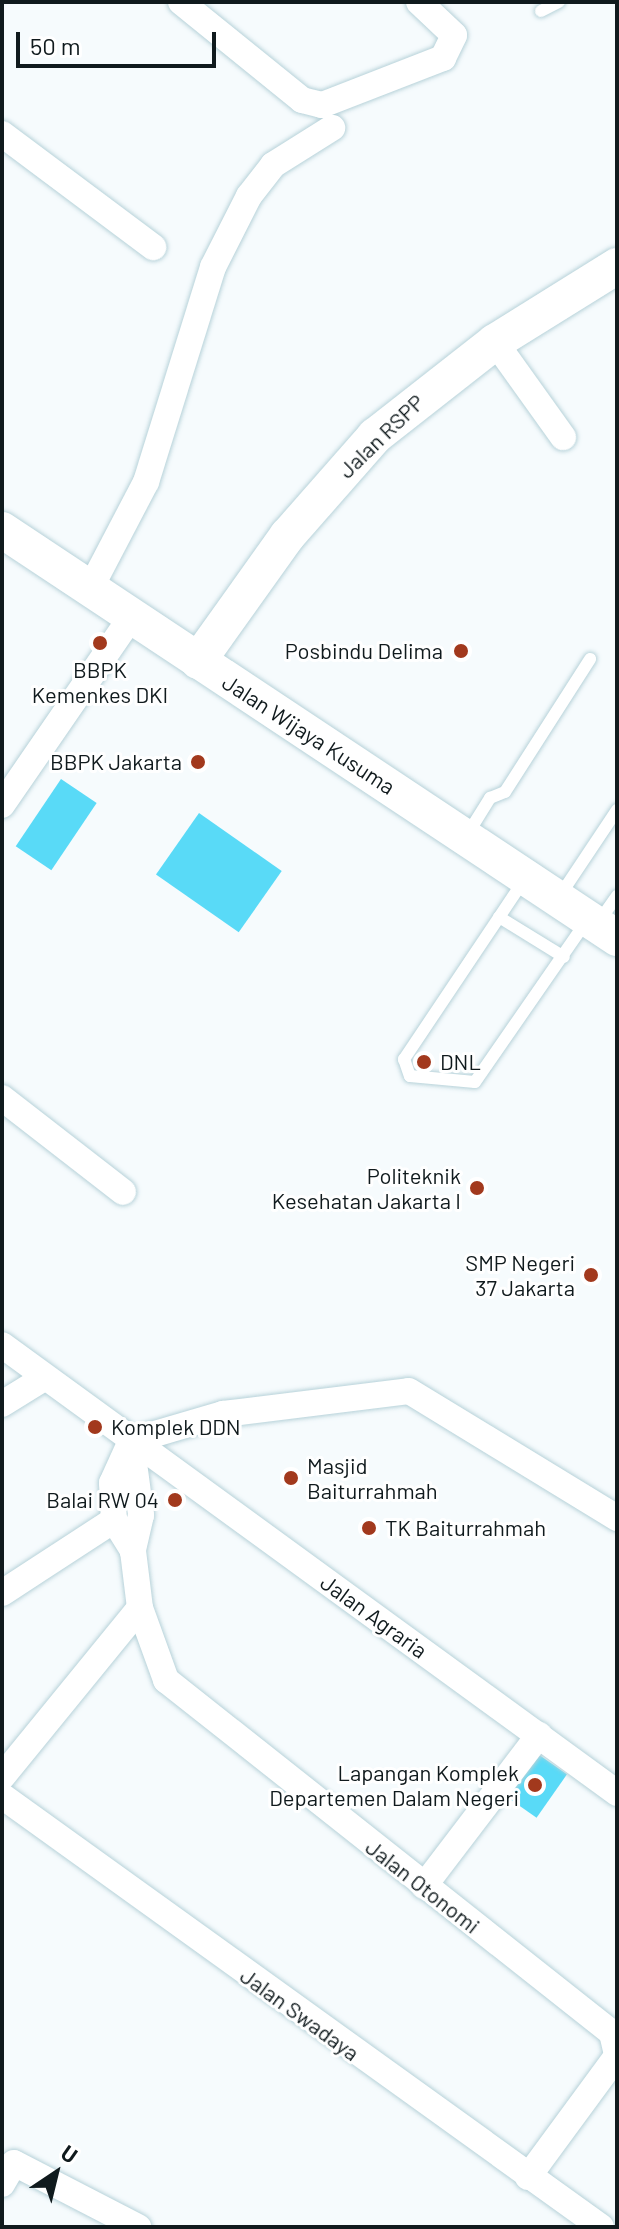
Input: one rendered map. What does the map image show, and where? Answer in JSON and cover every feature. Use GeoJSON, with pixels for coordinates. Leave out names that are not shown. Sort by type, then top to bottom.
{"type":"FeatureCollection","features":[{"type":"Feature","properties":{"kind":"street"},"geometry":{"type":"LineString","coordinates":[[181,2],[302,100],[322,105],[443,58],[454,35],[445,23],[419,2]]}},
{"type":"Feature","properties":{"kind":"street"},"geometry":{"type":"LineString","coordinates":[[90,589],[146,482],[213,267],[249,196],[273,165],[332,128]]}},
{"type":"Feature","properties":{"kind":"street"},"geometry":{"type":"LineString","coordinates":[[2,134],[153,247]]}},
{"type":"Feature","properties":{"kind":"street","name":"Jalan RSPP"},"geometry":{"type":"LineString","coordinates":[[198,661],[288,535],[375,436],[495,342],[617,266]]}},
{"type":"Feature","properties":{"kind":"street"},"geometry":{"type":"LineString","coordinates":[[495,342],[563,437]]}},
{"type":"Feature","properties":{"kind":"street","name":"Jalan Wijaya Kusuma"},"geometry":{"type":"LineString","coordinates":[[2,530],[558,899],[605,919]]}},
{"type":"Feature","properties":{"kind":"street"},"geometry":{"type":"LineString","coordinates":[[2,805],[131,617]]}},
{"type":"Feature","properties":{"kind":"street"},"geometry":{"type":"LineString","coordinates":[[2,1098],[123,1192]]}},
{"type":"Feature","properties":{"kind":"street","name":"Jalan Agraria"},"geometry":{"type":"LineString","coordinates":[[2,1345],[617,1793]]}},
{"type":"Feature","properties":{"kind":"street"},"geometry":{"type":"LineString","coordinates":[[2,1404],[44,1378]]}},
{"type":"Feature","properties":{"kind":"street"},"geometry":{"type":"LineString","coordinates":[[133,1551],[114,1520],[112,1483],[131,1441],[223,1414],[409,1391],[617,1518]]}},
{"type":"Feature","properties":{"kind":"street"},"geometry":{"type":"LineString","coordinates":[[131,1441],[141,1515],[133,1551]]}},
{"type":"Feature","properties":{"kind":"street"},"geometry":{"type":"LineString","coordinates":[[2,1593],[114,1520]]}},
{"type":"Feature","properties":{"kind":"street","name":"Jalan Otonomi"},"geometry":{"type":"LineString","coordinates":[[133,1551],[140,1608],[166,1680],[184,1700],[612,2033],[617,2055],[528,2177]]}},
{"type":"Feature","properties":{"kind":"street"},"geometry":{"type":"LineString","coordinates":[[2,1777],[140,1608]]}},
{"type":"Feature","properties":{"kind":"street"},"geometry":{"type":"LineString","coordinates":[[424,1886],[539,1735]]}},
{"type":"Feature","properties":{"kind":"street","name":"Jalan Swadaya"},"geometry":{"type":"LineString","coordinates":[[2,1796],[601,2227]]}},
{"type":"Feature","properties":{"kind":"street"},"geometry":{"type":"LineString","coordinates":[[2,2184],[14,2163],[138,2227]]}},
{"type":"Feature","properties":{"kind":"lane"},"geometry":{"type":"LineString","coordinates":[[541,11],[559,2]]}},
{"type":"Feature","properties":{"kind":"lane"},"geometry":{"type":"LineString","coordinates":[[465,837],[490,798],[505,792],[590,659]]}},
{"type":"Feature","properties":{"kind":"lane"},"geometry":{"type":"LineString","coordinates":[[558,899],[617,810]]}},
{"type":"Feature","properties":{"kind":"lane"},"geometry":{"type":"LineString","coordinates":[[526,877],[404,1059],[419,1082],[475,1082],[564,957],[605,919]]}},
{"type":"Feature","properties":{"kind":"lane"},"geometry":{"type":"LineString","coordinates":[[499,917],[564,957]]}},
{"type":"Feature","properties":{"kind":"shaded area"},"geometry":{"type":"Polygon","coordinates":[[[61,779],[97,803],[51,870],[16,846],[61,779]]]}},
{"type":"Feature","properties":{"kind":"shaded area"},"geometry":{"type":"Polygon","coordinates":[[[199,813],[282,871],[239,932],[156,874],[199,813]]]}},
{"type":"Feature","properties":{"kind":"shaded area","name":"Lapangan Komplek Departemen Dalam Negeri"},"geometry":{"type":"Polygon","coordinates":[[[535,1752],[567,1774],[537,1818],[505,1795],[535,1752]]]}},
{"type":"Feature","properties":{"kind":"place","name":"BBPK Kemenkes DKI"},"geometry":{"type":"Point","coordinates":[100,643]}},
{"type":"Feature","properties":{"kind":"place","name":"Posbindu Delima"},"geometry":{"type":"Point","coordinates":[461,651]}},
{"type":"Feature","properties":{"kind":"place","name":"BBPK Jakarta"},"geometry":{"type":"Point","coordinates":[198,762]}},
{"type":"Feature","properties":{"kind":"place","name":"DNL"},"geometry":{"type":"Point","coordinates":[424,1062]}},
{"type":"Feature","properties":{"kind":"place","name":"Politeknik Kesehatan Jakarta I"},"geometry":{"type":"Point","coordinates":[477,1188]}},
{"type":"Feature","properties":{"kind":"place","name":"SMP Negeri 37 Jakarta"},"geometry":{"type":"Point","coordinates":[591,1275]}},
{"type":"Feature","properties":{"kind":"place","name":"Komplek DDN"},"geometry":{"type":"Point","coordinates":[95,1427]}},
{"type":"Feature","properties":{"kind":"place","name":"Masjid Baiturrahmah"},"geometry":{"type":"Point","coordinates":[291,1478]}},
{"type":"Feature","properties":{"kind":"place","name":"Balai RW 04"},"geometry":{"type":"Point","coordinates":[175,1500]}},
{"type":"Feature","properties":{"kind":"place","name":"TK Baiturrahmah"},"geometry":{"type":"Point","coordinates":[369,1528]}},
{"type":"Feature","properties":{"kind":"place","name":"Lapangan Komplek Departemen Dalam Negeri"},"geometry":{"type":"Point","coordinates":[535,1785]}}]}
